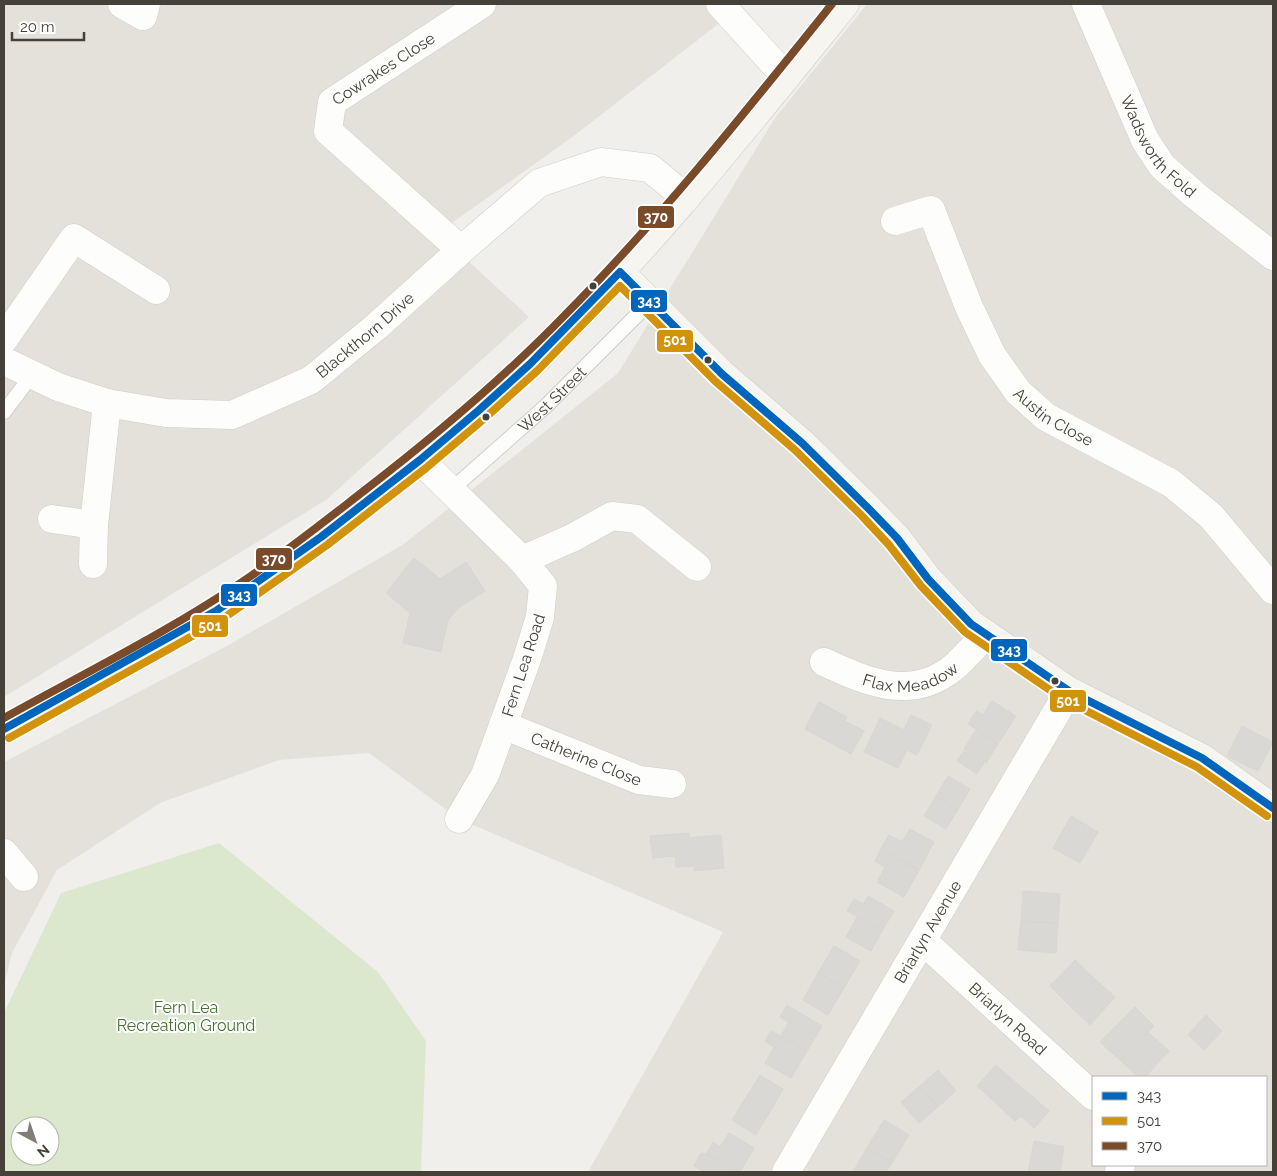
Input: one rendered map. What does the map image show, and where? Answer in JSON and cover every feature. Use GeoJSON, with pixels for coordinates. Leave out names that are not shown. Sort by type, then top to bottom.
{"type":"FeatureCollection","features":[{"type":"Feature","properties":{"kind":"street"},"geometry":{"type":"LineString","coordinates":[[122,4],[143,16],[146,4]]}},
{"type":"Feature","properties":{"kind":"street","name":"Cowrakes Close"},"geometry":{"type":"LineString","coordinates":[[461,250],[328,131],[332,102],[482,4]]}},
{"type":"Feature","properties":{"kind":"street"},"geometry":{"type":"LineString","coordinates":[[720,4],[786,77]]}},
{"type":"Feature","properties":{"kind":"street"},"geometry":{"type":"LineString","coordinates":[[4,729],[216,611],[321,536],[420,460],[530,364],[620,272],[686,198],[845,4]]}},
{"type":"Feature","properties":{"kind":"street","name":"Wadsworth Fold"},"geometry":{"type":"LineString","coordinates":[[1086,4],[1145,140],[1162,166],[1196,196],[1273,256]]}},
{"type":"Feature","properties":{"kind":"street","name":"Blackthorn Drive"},"geometry":{"type":"LineString","coordinates":[[4,361],[58,387],[106,402],[166,413],[232,415],[311,380],[377,326],[539,183],[601,162],[650,168],[686,198]]}},
{"type":"Feature","properties":{"kind":"street","name":"Austin Close"},"geometry":{"type":"LineString","coordinates":[[895,221],[931,210],[969,307],[992,355],[1018,392],[1046,417],[1171,483],[1211,516],[1273,590]]}},
{"type":"Feature","properties":{"kind":"street"},"geometry":{"type":"LineString","coordinates":[[4,339],[74,238],[156,290]]}},
{"type":"Feature","properties":{"kind":"street"},"geometry":{"type":"LineString","coordinates":[[620,272],[722,374],[822,462],[897,538],[928,579],[971,624],[1069,691],[1202,758],[1271,800]]}},
{"type":"Feature","properties":{"kind":"street"},"geometry":{"type":"LineString","coordinates":[[93,564],[94,525],[106,402]]}},
{"type":"Feature","properties":{"kind":"street","name":"Fern Lea Road"},"geometry":{"type":"LineString","coordinates":[[420,460],[522,560],[543,586],[540,617],[485,775],[459,819]]}},
{"type":"Feature","properties":{"kind":"street"},"geometry":{"type":"LineString","coordinates":[[522,560],[572,538],[612,516],[637,519],[697,567]]}},
{"type":"Feature","properties":{"kind":"street"},"geometry":{"type":"LineString","coordinates":[[52,519],[94,525]]}},
{"type":"Feature","properties":{"kind":"street","name":"Flax Meadow"},"geometry":{"type":"LineString","coordinates":[[824,662],[864,681],[897,687],[925,684],[953,668],[986,634]]}},
{"type":"Feature","properties":{"kind":"street","name":"Briarlyn Avenue"},"geometry":{"type":"LineString","coordinates":[[786,1172],[1069,691]]}},
{"type":"Feature","properties":{"kind":"street","name":"Catherine Close"},"geometry":{"type":"LineString","coordinates":[[503,724],[639,780],[672,784]]}},
{"type":"Feature","properties":{"kind":"street"},"geometry":{"type":"LineString","coordinates":[[4,853],[24,877]]}},
{"type":"Feature","properties":{"kind":"street","name":"Briarlyn Road"},"geometry":{"type":"LineString","coordinates":[[923,941],[1092,1095]]}},
{"type":"Feature","properties":{"kind":"lane","name":"West Street"},"geometry":{"type":"LineString","coordinates":[[451,490],[546,406],[650,302]]}},
{"type":"Feature","properties":{"kind":"lane"},"geometry":{"type":"LineString","coordinates":[[4,412],[32,375]]}},
{"type":"Feature","properties":{"kind":"shaded area"},"geometry":{"type":"Polygon","coordinates":[[[4,4],[718,4],[726,18],[575,135],[438,233],[529,317],[326,500],[4,697],[4,4]]]}},
{"type":"Feature","properties":{"kind":"shaded area"},"geometry":{"type":"Polygon","coordinates":[[[867,4],[1273,4],[1273,1172],[588,1172],[723,932],[459,819],[369,753],[279,760],[160,803],[57,870],[12,953],[4,985],[4,762],[227,646],[404,544],[618,373],[775,118],[867,4]]]}},
{"type":"Feature","properties":{"kind":"green space","name":"Fern Lea Recreation Ground"},"geometry":{"type":"Polygon","coordinates":[[[219,843],[378,972],[426,1041],[421,1172],[4,1172],[4,1013],[61,893],[219,843]]]}},
{"type":"Feature","properties":{"kind":"building"},"geometry":{"type":"Polygon","coordinates":[[[414,558],[440,579],[466,562],[485,591],[458,608],[448,620],[441,652],[403,643],[410,613],[386,593],[414,558]]]}},
{"type":"Feature","properties":{"kind":"building"},"geometry":{"type":"Polygon","coordinates":[[[992,701],[1016,716],[998,744],[968,724],[976,711],[983,715],[992,701]]]}},
{"type":"Feature","properties":{"kind":"building"},"geometry":{"type":"Polygon","coordinates":[[[819,702],[847,717],[845,721],[864,731],[851,754],[805,729],[819,702]]]}},
{"type":"Feature","properties":{"kind":"building"},"geometry":{"type":"Polygon","coordinates":[[[911,715],[932,725],[917,755],[907,750],[898,768],[864,752],[880,718],[904,730],[911,715]]]}},
{"type":"Feature","properties":{"kind":"building"},"geometry":{"type":"Polygon","coordinates":[[[1242,726],[1273,742],[1258,771],[1227,756],[1242,726]]]}},
{"type":"Feature","properties":{"kind":"building"},"geometry":{"type":"Polygon","coordinates":[[[976,730],[998,744],[986,763],[964,749],[976,730]]]}},
{"type":"Feature","properties":{"kind":"building"},"geometry":{"type":"Polygon","coordinates":[[[964,751],[984,763],[977,774],[957,761],[964,751]]]}},
{"type":"Feature","properties":{"kind":"building"},"geometry":{"type":"Polygon","coordinates":[[[948,776],[970,789],[958,809],[936,796],[948,776]]]}},
{"type":"Feature","properties":{"kind":"building"},"geometry":{"type":"Polygon","coordinates":[[[936,796],[958,809],[946,829],[924,816],[936,796]]]}},
{"type":"Feature","properties":{"kind":"building"},"geometry":{"type":"Polygon","coordinates":[[[1071,816],[1098,832],[1080,863],[1053,848],[1071,816]]]}},
{"type":"Feature","properties":{"kind":"building"},"geometry":{"type":"Polygon","coordinates":[[[910,829],[934,842],[919,870],[881,849],[889,835],[902,842],[910,829]]]}},
{"type":"Feature","properties":{"kind":"building"},"geometry":{"type":"Polygon","coordinates":[[[689,833],[689,838],[721,835],[724,868],[694,871],[694,866],[676,867],[675,856],[653,858],[650,836],[689,833]]]}},
{"type":"Feature","properties":{"kind":"building"},"geometry":{"type":"Polygon","coordinates":[[[881,849],[919,870],[904,897],[877,882],[885,867],[875,861],[881,849]]]}},
{"type":"Feature","properties":{"kind":"building"},"geometry":{"type":"Polygon","coordinates":[[[1023,891],[1060,894],[1058,923],[1021,921],[1023,891]]]}},
{"type":"Feature","properties":{"kind":"building"},"geometry":{"type":"Polygon","coordinates":[[[868,896],[894,911],[882,931],[847,911],[854,899],[864,904],[868,896]]]}},
{"type":"Feature","properties":{"kind":"building"},"geometry":{"type":"Polygon","coordinates":[[[857,917],[882,931],[871,951],[846,937],[857,917]]]}},
{"type":"Feature","properties":{"kind":"building"},"geometry":{"type":"Polygon","coordinates":[[[1021,921],[1058,923],[1056,953],[1018,950],[1021,921]]]}},
{"type":"Feature","properties":{"kind":"building"},"geometry":{"type":"Polygon","coordinates":[[[834,946],[860,961],[844,988],[818,973],[834,946]]]}},
{"type":"Feature","properties":{"kind":"building"},"geometry":{"type":"Polygon","coordinates":[[[1075,960],[1095,979],[1070,1006],[1050,986],[1075,960]]]}},
{"type":"Feature","properties":{"kind":"building"},"geometry":{"type":"Polygon","coordinates":[[[818,973],[844,988],[828,1015],[803,1000],[818,973]]]}},
{"type":"Feature","properties":{"kind":"building"},"geometry":{"type":"Polygon","coordinates":[[[1095,979],[1115,997],[1090,1025],[1070,1006],[1095,979]]]}},
{"type":"Feature","properties":{"kind":"building"},"geometry":{"type":"Polygon","coordinates":[[[787,1005],[822,1026],[807,1051],[781,1036],[789,1022],[780,1017],[787,1005]]]}},
{"type":"Feature","properties":{"kind":"building"},"geometry":{"type":"Polygon","coordinates":[[[1135,1007],[1154,1026],[1121,1061],[1100,1042],[1135,1007]]]}},
{"type":"Feature","properties":{"kind":"building"},"geometry":{"type":"Polygon","coordinates":[[[1206,1015],[1222,1031],[1204,1050],[1188,1035],[1206,1015]]]}},
{"type":"Feature","properties":{"kind":"building"},"geometry":{"type":"Polygon","coordinates":[[[771,1031],[807,1051],[791,1078],[765,1063],[774,1047],[765,1041],[771,1031]]]}},
{"type":"Feature","properties":{"kind":"building"},"geometry":{"type":"Polygon","coordinates":[[[1148,1032],[1169,1051],[1146,1076],[1137,1076],[1121,1061],[1148,1032]]]}},
{"type":"Feature","properties":{"kind":"building"},"geometry":{"type":"Polygon","coordinates":[[[996,1065],[1019,1085],[1000,1107],[977,1086],[996,1065]]]}},
{"type":"Feature","properties":{"kind":"building"},"geometry":{"type":"Polygon","coordinates":[[[938,1070],[956,1091],[938,1107],[920,1086],[938,1070]]]}},
{"type":"Feature","properties":{"kind":"building"},"geometry":{"type":"Polygon","coordinates":[[[760,1075],[783,1089],[771,1110],[747,1096],[760,1075]]]}},
{"type":"Feature","properties":{"kind":"building"},"geometry":{"type":"Polygon","coordinates":[[[1019,1085],[1049,1111],[1034,1128],[1021,1116],[1015,1121],[1000,1107],[1019,1085]]]}},
{"type":"Feature","properties":{"kind":"building"},"geometry":{"type":"Polygon","coordinates":[[[920,1086],[938,1107],[919,1123],[901,1102],[920,1086]]]}},
{"type":"Feature","properties":{"kind":"building"},"geometry":{"type":"Polygon","coordinates":[[[747,1096],[771,1110],[756,1135],[732,1120],[747,1096]]]}},
{"type":"Feature","properties":{"kind":"building"},"geometry":{"type":"Polygon","coordinates":[[[884,1120],[909,1135],[892,1163],[867,1148],[884,1120]]]}},
{"type":"Feature","properties":{"kind":"building"},"geometry":{"type":"Polygon","coordinates":[[[729,1133],[754,1148],[740,1172],[706,1154],[713,1142],[720,1147],[729,1133]]]}},
{"type":"Feature","properties":{"kind":"building"},"geometry":{"type":"Polygon","coordinates":[[[1034,1141],[1064,1147],[1060,1172],[1028,1172],[1034,1141]]]}},
{"type":"Feature","properties":{"kind":"building"},"geometry":{"type":"Polygon","coordinates":[[[867,1148],[892,1163],[886,1172],[853,1172],[867,1148]]]}},
{"type":"Feature","properties":{"kind":"building"},"geometry":{"type":"Polygon","coordinates":[[[701,1153],[738,1172],[705,1172],[694,1166],[701,1153]]]}},
{"type":"Feature","properties":{"kind":"transit line","name":"370"},"geometry":{"type":"LineString","coordinates":[[4,718],[156,635],[245,580],[365,490],[468,406],[541,339],[601,278],[669,202],[832,4]]}},
{"type":"Feature","properties":{"kind":"transit line","name":"343"},"geometry":{"type":"LineString","coordinates":[[4,729],[216,611],[321,537],[420,460],[478,411],[530,364],[620,272],[722,374],[802,443],[868,508],[897,538],[928,579],[971,624],[1069,691],[1202,758],[1273,808]]}},
{"type":"Feature","properties":{"kind":"transit line","name":"501"},"geometry":{"type":"LineString","coordinates":[[9,738],[221,620],[327,545],[426,468],[485,418],[537,371],[620,286],[715,381],[795,450],[861,515],[889,545],[921,586],[965,632],[1063,699],[1197,767],[1267,816]]}}]}
